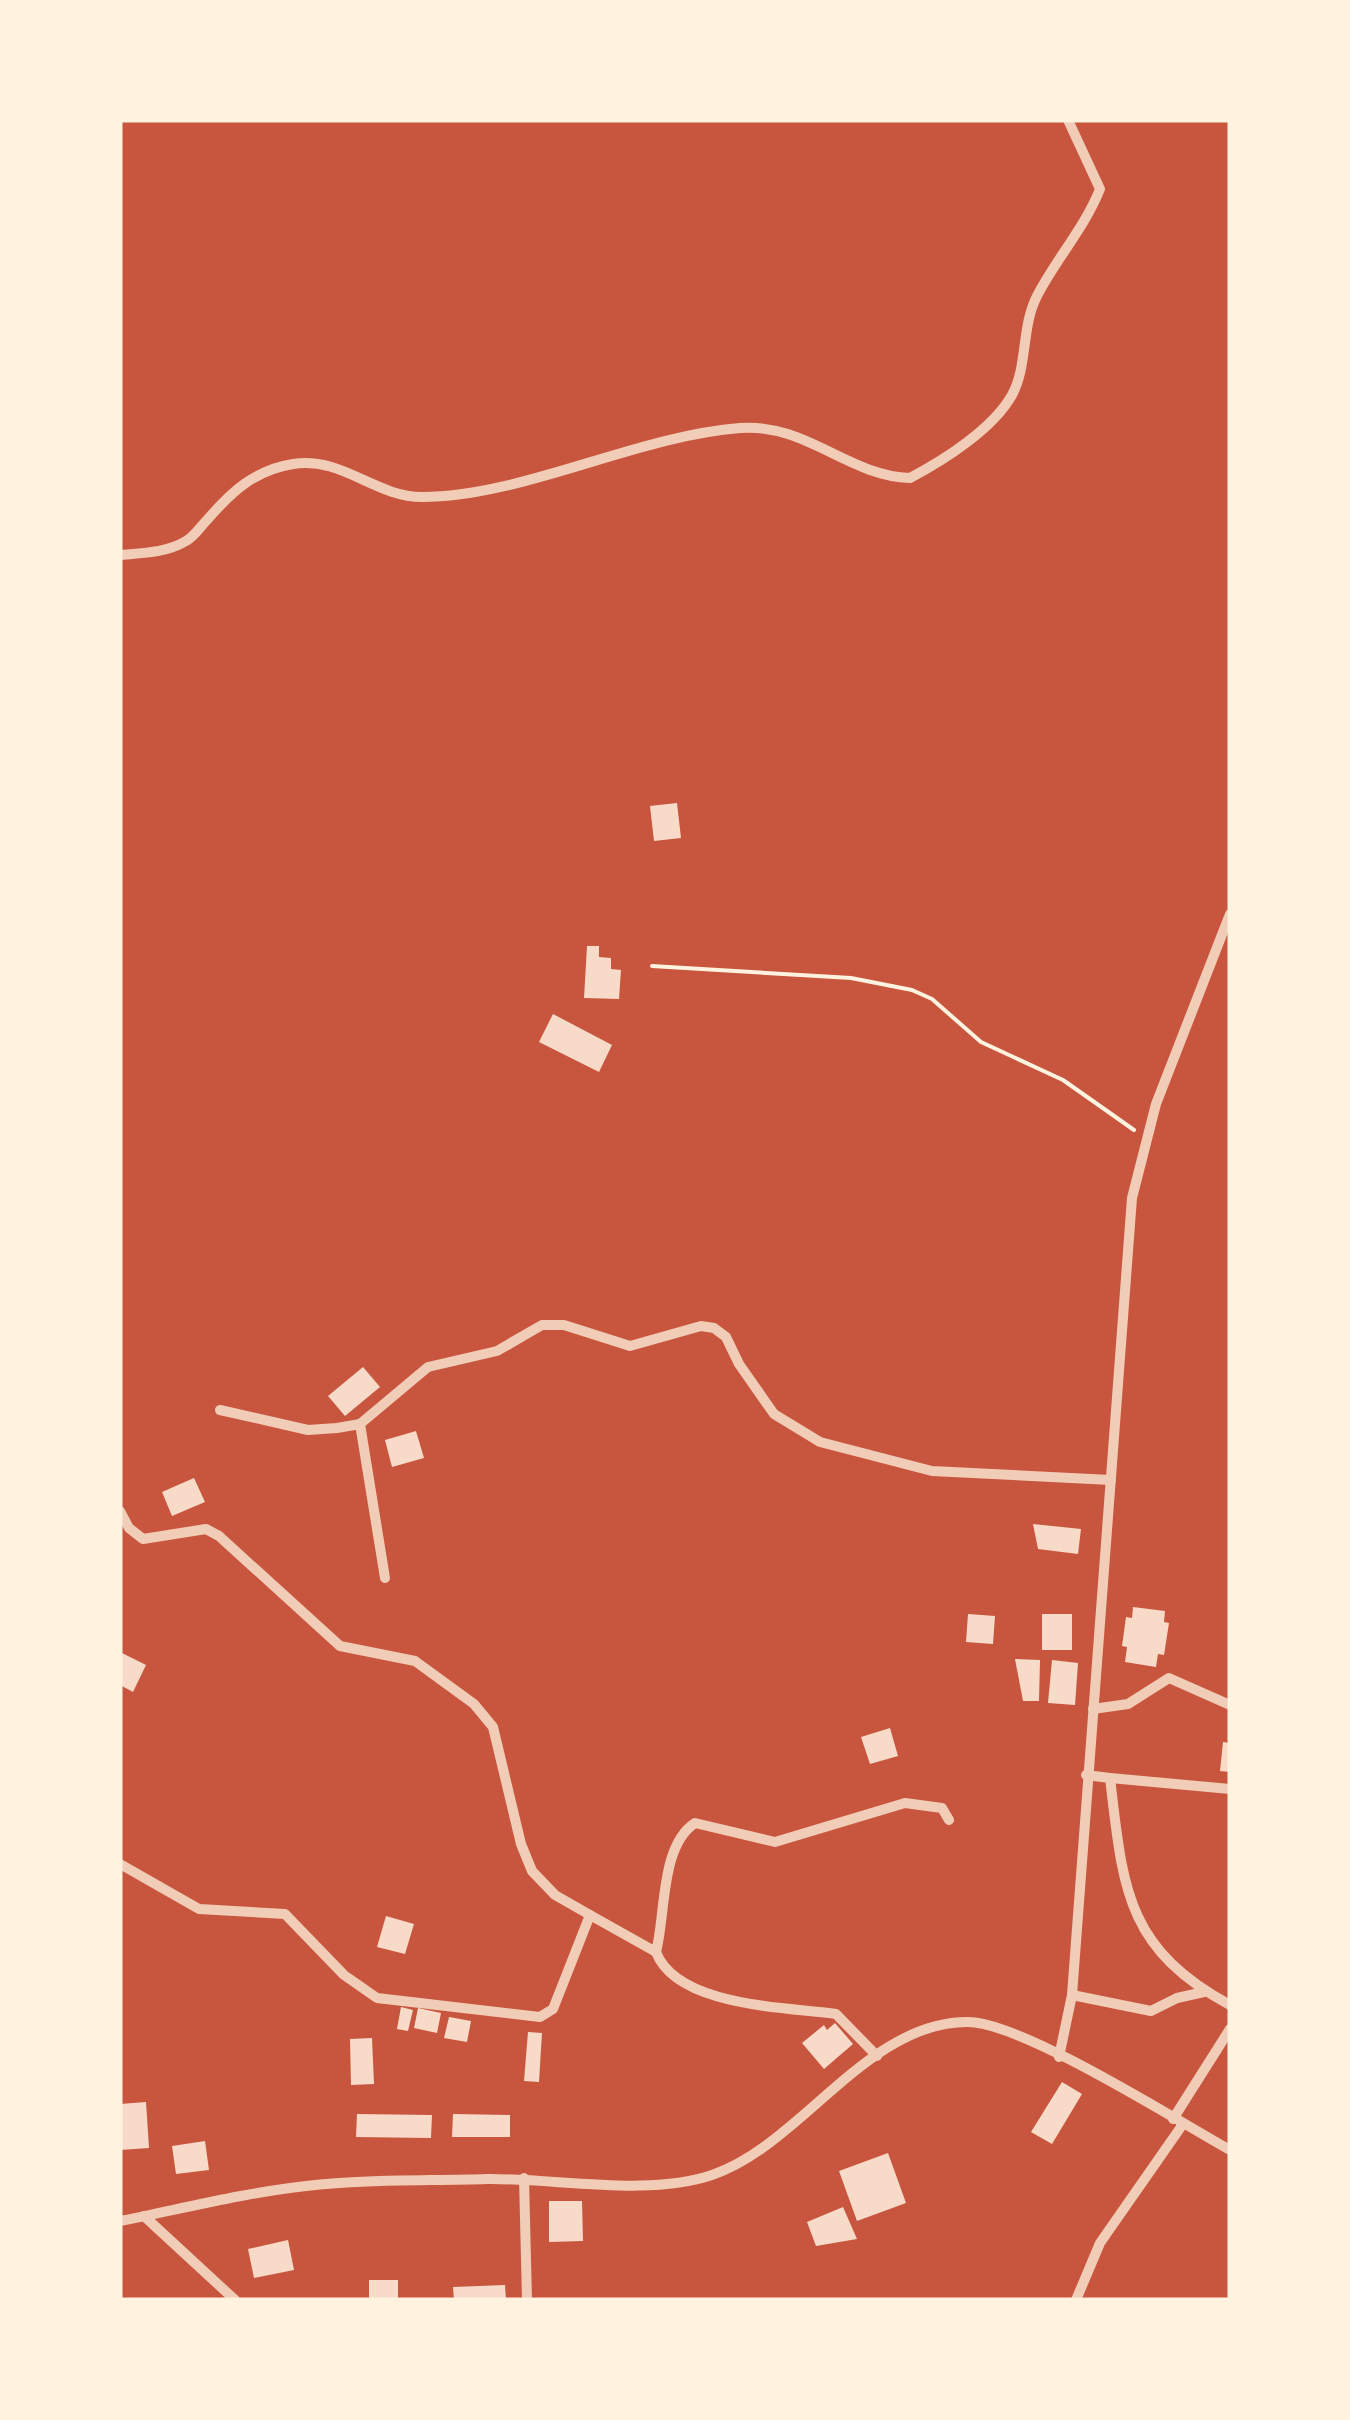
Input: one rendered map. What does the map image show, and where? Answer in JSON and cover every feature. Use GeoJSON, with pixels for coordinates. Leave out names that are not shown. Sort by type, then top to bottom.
{"type":"FeatureCollection","features":[{"type":"Feature","properties":{"kind":"street"},"geometry":{"type":"LineString","coordinates":[[120,555],[158,552],[188,540],[252,475],[296,463],[341,467],[386,492],[423,497],[493,486],[667,440],[742,428],[794,432],[867,472],[910,478],[988,422],[1012,394],[1022,338],[1036,298],[1089,217],[1100,189],[1068,120]]}},
{"type":"Feature","properties":{"kind":"street"},"geometry":{"type":"LineString","coordinates":[[1058,2057],[1072,1995],[1126,1246],[1146,1138],[1230,914]]}},
{"type":"Feature","properties":{"kind":"street"},"geometry":{"type":"LineString","coordinates":[[220,1410],[308,1430],[360,1424],[428,1367],[497,1352],[542,1325],[564,1325],[630,1346],[701,1326],[714,1328],[726,1337],[738,1364],[774,1414],[820,1442],[932,1471],[1111,1480]]}},
{"type":"Feature","properties":{"kind":"street"},"geometry":{"type":"LineString","coordinates":[[360,1424],[385,1578]]}},
{"type":"Feature","properties":{"kind":"street"},"geometry":{"type":"LineString","coordinates":[[120,1511],[129,1528],[144,1539],[206,1529],[219,1536],[340,1646],[415,1661],[474,1704],[493,1727],[521,1844],[532,1871],[554,1895],[656,1952]]}},
{"type":"Feature","properties":{"kind":"street"},"geometry":{"type":"LineString","coordinates":[[1092,1709],[1128,1704],[1170,1678],[1230,1705]]}},
{"type":"Feature","properties":{"kind":"street"},"geometry":{"type":"LineString","coordinates":[[1086,1774],[1230,1789]]}},
{"type":"Feature","properties":{"kind":"street"},"geometry":{"type":"LineString","coordinates":[[1110,1778],[1120,1857],[1139,1920],[1165,1960],[1206,1992],[1230,2004]]}},
{"type":"Feature","properties":{"kind":"street"},"geometry":{"type":"LineString","coordinates":[[877,2056],[836,2014],[746,2004],[712,1995],[661,1966],[656,1952],[674,1850],[682,1832],[695,1823],[775,1842],[905,1803],[942,1808],[950,1820]]}},
{"type":"Feature","properties":{"kind":"street"},"geometry":{"type":"LineString","coordinates":[[120,1864],[199,1909],[285,1914],[344,1975],[378,1998],[540,2017],[553,2009],[590,1915]]}},
{"type":"Feature","properties":{"kind":"street"},"geometry":{"type":"LineString","coordinates":[[1072,1995],[1151,2010],[1177,1998],[1206,1992]]}},
{"type":"Feature","properties":{"kind":"street"},"geometry":{"type":"LineString","coordinates":[[120,2220],[330,2183],[524,2178],[658,2184],[714,2174],[740,2162],[877,2056],[936,2025],[968,2022],[1004,2028],[1230,2150]]}},
{"type":"Feature","properties":{"kind":"street"},"geometry":{"type":"LineString","coordinates":[[1076,2300],[1100,2243],[1178,2121],[1230,2030]]}},
{"type":"Feature","properties":{"kind":"street"},"geometry":{"type":"LineString","coordinates":[[524,2178],[527,2300]]}},
{"type":"Feature","properties":{"kind":"street"},"geometry":{"type":"LineString","coordinates":[[144,2216],[235,2300]]}},
{"type":"Feature","properties":{"kind":"path"},"geometry":{"type":"LineString","coordinates":[[652,966],[850,978],[912,990],[932,998],[971,1036],[1064,1080],[1146,1138]]}},
{"type":"Feature","properties":{"kind":"building"},"geometry":{"type":"Polygon","coordinates":[[[677,803],[681,838],[654,841],[650,806],[677,803]]]}},
{"type":"Feature","properties":{"kind":"building"},"geometry":{"type":"Polygon","coordinates":[[[587,946],[599,946],[599,957],[611,958],[611,969],[621,970],[619,999],[584,998],[587,946]]]}},
{"type":"Feature","properties":{"kind":"building"},"geometry":{"type":"Polygon","coordinates":[[[553,1014],[612,1045],[599,1072],[539,1042],[553,1014]]]}},
{"type":"Feature","properties":{"kind":"building"},"geometry":{"type":"Polygon","coordinates":[[[363,1367],[380,1387],[345,1416],[328,1396],[363,1367]]]}},
{"type":"Feature","properties":{"kind":"building"},"geometry":{"type":"Polygon","coordinates":[[[416,1431],[424,1458],[392,1467],[385,1440],[416,1431]]]}},
{"type":"Feature","properties":{"kind":"building"},"geometry":{"type":"Polygon","coordinates":[[[194,1478],[205,1502],[172,1516],[162,1492],[194,1478]]]}},
{"type":"Feature","properties":{"kind":"building"},"geometry":{"type":"Polygon","coordinates":[[[1033,1524],[1081,1529],[1078,1554],[1038,1549],[1033,1524]]]}},
{"type":"Feature","properties":{"kind":"building"},"geometry":{"type":"Polygon","coordinates":[[[1133,1607],[1165,1611],[1164,1622],[1169,1623],[1164,1655],[1158,1654],[1156,1667],[1125,1662],[1127,1647],[1122,1646],[1126,1617],[1132,1618],[1133,1607]]]}},
{"type":"Feature","properties":{"kind":"building"},"geometry":{"type":"Polygon","coordinates":[[[968,1614],[995,1616],[993,1644],[966,1642],[968,1614]]]}},
{"type":"Feature","properties":{"kind":"building"},"geometry":{"type":"Polygon","coordinates":[[[1042,1614],[1072,1614],[1072,1650],[1042,1650],[1042,1614]]]}},
{"type":"Feature","properties":{"kind":"building"},"geometry":{"type":"Polygon","coordinates":[[[120,1652],[146,1665],[133,1692],[120,1685],[120,1652]]]}},
{"type":"Feature","properties":{"kind":"building"},"geometry":{"type":"Polygon","coordinates":[[[1015,1659],[1040,1660],[1039,1701],[1023,1701],[1015,1659]]]}},
{"type":"Feature","properties":{"kind":"building"},"geometry":{"type":"Polygon","coordinates":[[[1052,1660],[1078,1663],[1075,1705],[1048,1703],[1052,1660]]]}},
{"type":"Feature","properties":{"kind":"building"},"geometry":{"type":"Polygon","coordinates":[[[890,1728],[898,1756],[870,1764],[861,1737],[890,1728]]]}},
{"type":"Feature","properties":{"kind":"building"},"geometry":{"type":"Polygon","coordinates":[[[1223,1742],[1230,1743],[1230,1772],[1220,1771],[1223,1742]]]}},
{"type":"Feature","properties":{"kind":"building"},"geometry":{"type":"Polygon","coordinates":[[[386,1916],[414,1924],[405,1954],[377,1947],[386,1916]]]}},
{"type":"Feature","properties":{"kind":"building"},"geometry":{"type":"Polygon","coordinates":[[[401,2007],[413,2010],[408,2031],[397,2029],[401,2007]]]}},
{"type":"Feature","properties":{"kind":"building"},"geometry":{"type":"Polygon","coordinates":[[[418,2008],[441,2013],[437,2033],[414,2028],[418,2008]]]}},
{"type":"Feature","properties":{"kind":"building"},"geometry":{"type":"Polygon","coordinates":[[[449,2017],[471,2021],[467,2042],[444,2038],[449,2017]]]}},
{"type":"Feature","properties":{"kind":"building"},"geometry":{"type":"Polygon","coordinates":[[[835,2023],[853,2044],[824,2069],[802,2043],[824,2025],[827,2030],[835,2023]]]}},
{"type":"Feature","properties":{"kind":"building"},"geometry":{"type":"Polygon","coordinates":[[[528,2032],[542,2033],[539,2082],[524,2081],[528,2032]]]}},
{"type":"Feature","properties":{"kind":"building"},"geometry":{"type":"Polygon","coordinates":[[[372,2038],[374,2084],[351,2085],[350,2039],[372,2038]]]}},
{"type":"Feature","properties":{"kind":"building"},"geometry":{"type":"Polygon","coordinates":[[[1062,2082],[1082,2094],[1052,2144],[1031,2132],[1062,2082]]]}},
{"type":"Feature","properties":{"kind":"building"},"geometry":{"type":"Polygon","coordinates":[[[146,2102],[149,2148],[120,2150],[120,2104],[146,2102]]]}},
{"type":"Feature","properties":{"kind":"building"},"geometry":{"type":"Polygon","coordinates":[[[357,2114],[432,2115],[431,2138],[356,2137],[357,2114]]]}},
{"type":"Feature","properties":{"kind":"building"},"geometry":{"type":"Polygon","coordinates":[[[453,2114],[510,2115],[510,2137],[452,2137],[453,2114]]]}},
{"type":"Feature","properties":{"kind":"building"},"geometry":{"type":"Polygon","coordinates":[[[205,2141],[209,2170],[176,2174],[172,2146],[205,2141]]]}},
{"type":"Feature","properties":{"kind":"building"},"geometry":{"type":"Polygon","coordinates":[[[888,2153],[906,2203],[857,2221],[839,2171],[888,2153]]]}},
{"type":"Feature","properties":{"kind":"building"},"geometry":{"type":"Polygon","coordinates":[[[549,2201],[582,2201],[583,2241],[549,2242],[549,2201]]]}},
{"type":"Feature","properties":{"kind":"building"},"geometry":{"type":"Polygon","coordinates":[[[843,2207],[857,2239],[816,2246],[807,2222],[843,2207]]]}},
{"type":"Feature","properties":{"kind":"building"},"geometry":{"type":"Polygon","coordinates":[[[288,2240],[294,2270],[254,2278],[248,2249],[288,2240]]]}},
{"type":"Feature","properties":{"kind":"building"},"geometry":{"type":"Polygon","coordinates":[[[369,2280],[398,2280],[398,2300],[369,2300],[369,2280]]]}},
{"type":"Feature","properties":{"kind":"building"},"geometry":{"type":"Polygon","coordinates":[[[505,2285],[506,2300],[454,2300],[453,2287],[505,2285]]]}}]}
